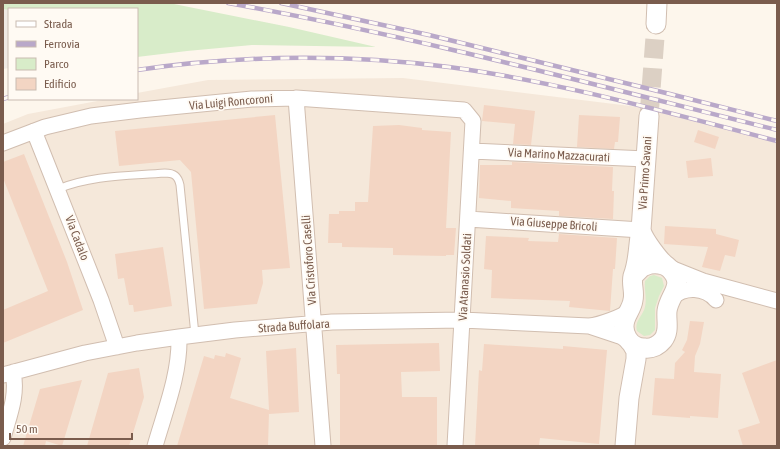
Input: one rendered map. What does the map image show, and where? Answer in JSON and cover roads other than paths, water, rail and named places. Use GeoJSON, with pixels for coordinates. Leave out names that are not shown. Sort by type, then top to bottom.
{"type":"FeatureCollection","features":[{"type":"Feature","properties":{"kind":"street"},"geometry":{"type":"LineString","coordinates":[[656,24],[657,3]]}},
{"type":"Feature","properties":{"kind":"street","name":"Via Luigi Roncoroni"},"geometry":{"type":"LineString","coordinates":[[3,143],[34,131],[79,118],[134,110],[252,99],[296,98],[464,110]]}},
{"type":"Feature","properties":{"kind":"street","name":"Via Cristoforo Caselli"},"geometry":{"type":"LineString","coordinates":[[296,98],[323,446]]}},
{"type":"Feature","properties":{"kind":"street","name":"Via Atanasio Soldati"},"geometry":{"type":"LineString","coordinates":[[455,446],[473,121],[464,110]]}},
{"type":"Feature","properties":{"kind":"street","name":"Via Primo Savani"},"geometry":{"type":"LineString","coordinates":[[625,446],[636,351],[627,339],[624,320],[634,299],[633,276],[637,265],[638,244],[641,230],[649,116]]}},
{"type":"Feature","properties":{"kind":"street","name":"Via Cadalo"},"geometry":{"type":"LineString","coordinates":[[34,131],[101,300],[117,347]]}},
{"type":"Feature","properties":{"kind":"street","name":"Via Marino Mazzacurati"},"geometry":{"type":"LineString","coordinates":[[472,151],[646,159]]}},
{"type":"Feature","properties":{"kind":"street","name":"Via Giuseppe Bricoli"},"geometry":{"type":"LineString","coordinates":[[468,219],[641,230]]}},
{"type":"Feature","properties":{"kind":"street"},"geometry":{"type":"LineString","coordinates":[[632,344],[640,348],[645,348],[654,347],[661,342],[667,332],[667,311],[676,290],[677,282],[675,274],[658,258],[651,246],[643,237],[641,230]]}},
{"type":"Feature","properties":{"kind":"street"},"geometry":{"type":"LineString","coordinates":[[633,276],[638,270],[646,265],[655,263],[664,265],[703,281],[777,301]]}},
{"type":"Feature","properties":{"kind":"street"},"geometry":{"type":"LineString","coordinates":[[672,298],[683,291],[694,289],[711,294],[716,300]]}},
{"type":"Feature","properties":{"kind":"street","name":"Strada Buffolara"},"geometry":{"type":"LineString","coordinates":[[8,373],[85,353],[195,335],[313,324],[462,320],[589,326],[598,325],[620,317],[630,310]]}},
{"type":"Feature","properties":{"kind":"street","name":"Strada Buffolara"},"geometry":{"type":"LineString","coordinates":[[589,326],[618,335],[632,344]]}},
{"type":"Feature","properties":{"kind":"street"},"geometry":{"type":"LineString","coordinates":[[155,446],[175,374],[179,355],[179,337]]}},
{"type":"Feature","properties":{"kind":"street"},"geometry":{"type":"LineString","coordinates":[[3,438],[14,400],[15,387],[8,373]]}},
{"type":"Feature","properties":{"kind":"lane"},"geometry":{"type":"LineString","coordinates":[[58,189],[77,182],[101,178],[165,173],[173,174],[177,178],[180,185],[195,335]]}},
{"type":"Feature","properties":{"kind":"tunnel"},"geometry":{"type":"LineString","coordinates":[[649,116],[656,24]]}},
{"type":"Feature","properties":{"kind":"railway"},"geometry":{"type":"LineString","coordinates":[[228,3],[366,30],[777,130]]}},
{"type":"Feature","properties":{"kind":"railway"},"geometry":{"type":"LineString","coordinates":[[281,3],[429,35],[777,121]]}},
{"type":"Feature","properties":{"kind":"railway"},"geometry":{"type":"LineString","coordinates":[[138,70],[215,61],[293,58],[371,60],[449,67],[491,73],[614,99],[777,141]]}},
{"type":"Feature","properties":{"kind":"railway"},"geometry":{"type":"LineString","coordinates":[[3,99],[8,97]]}}]}
